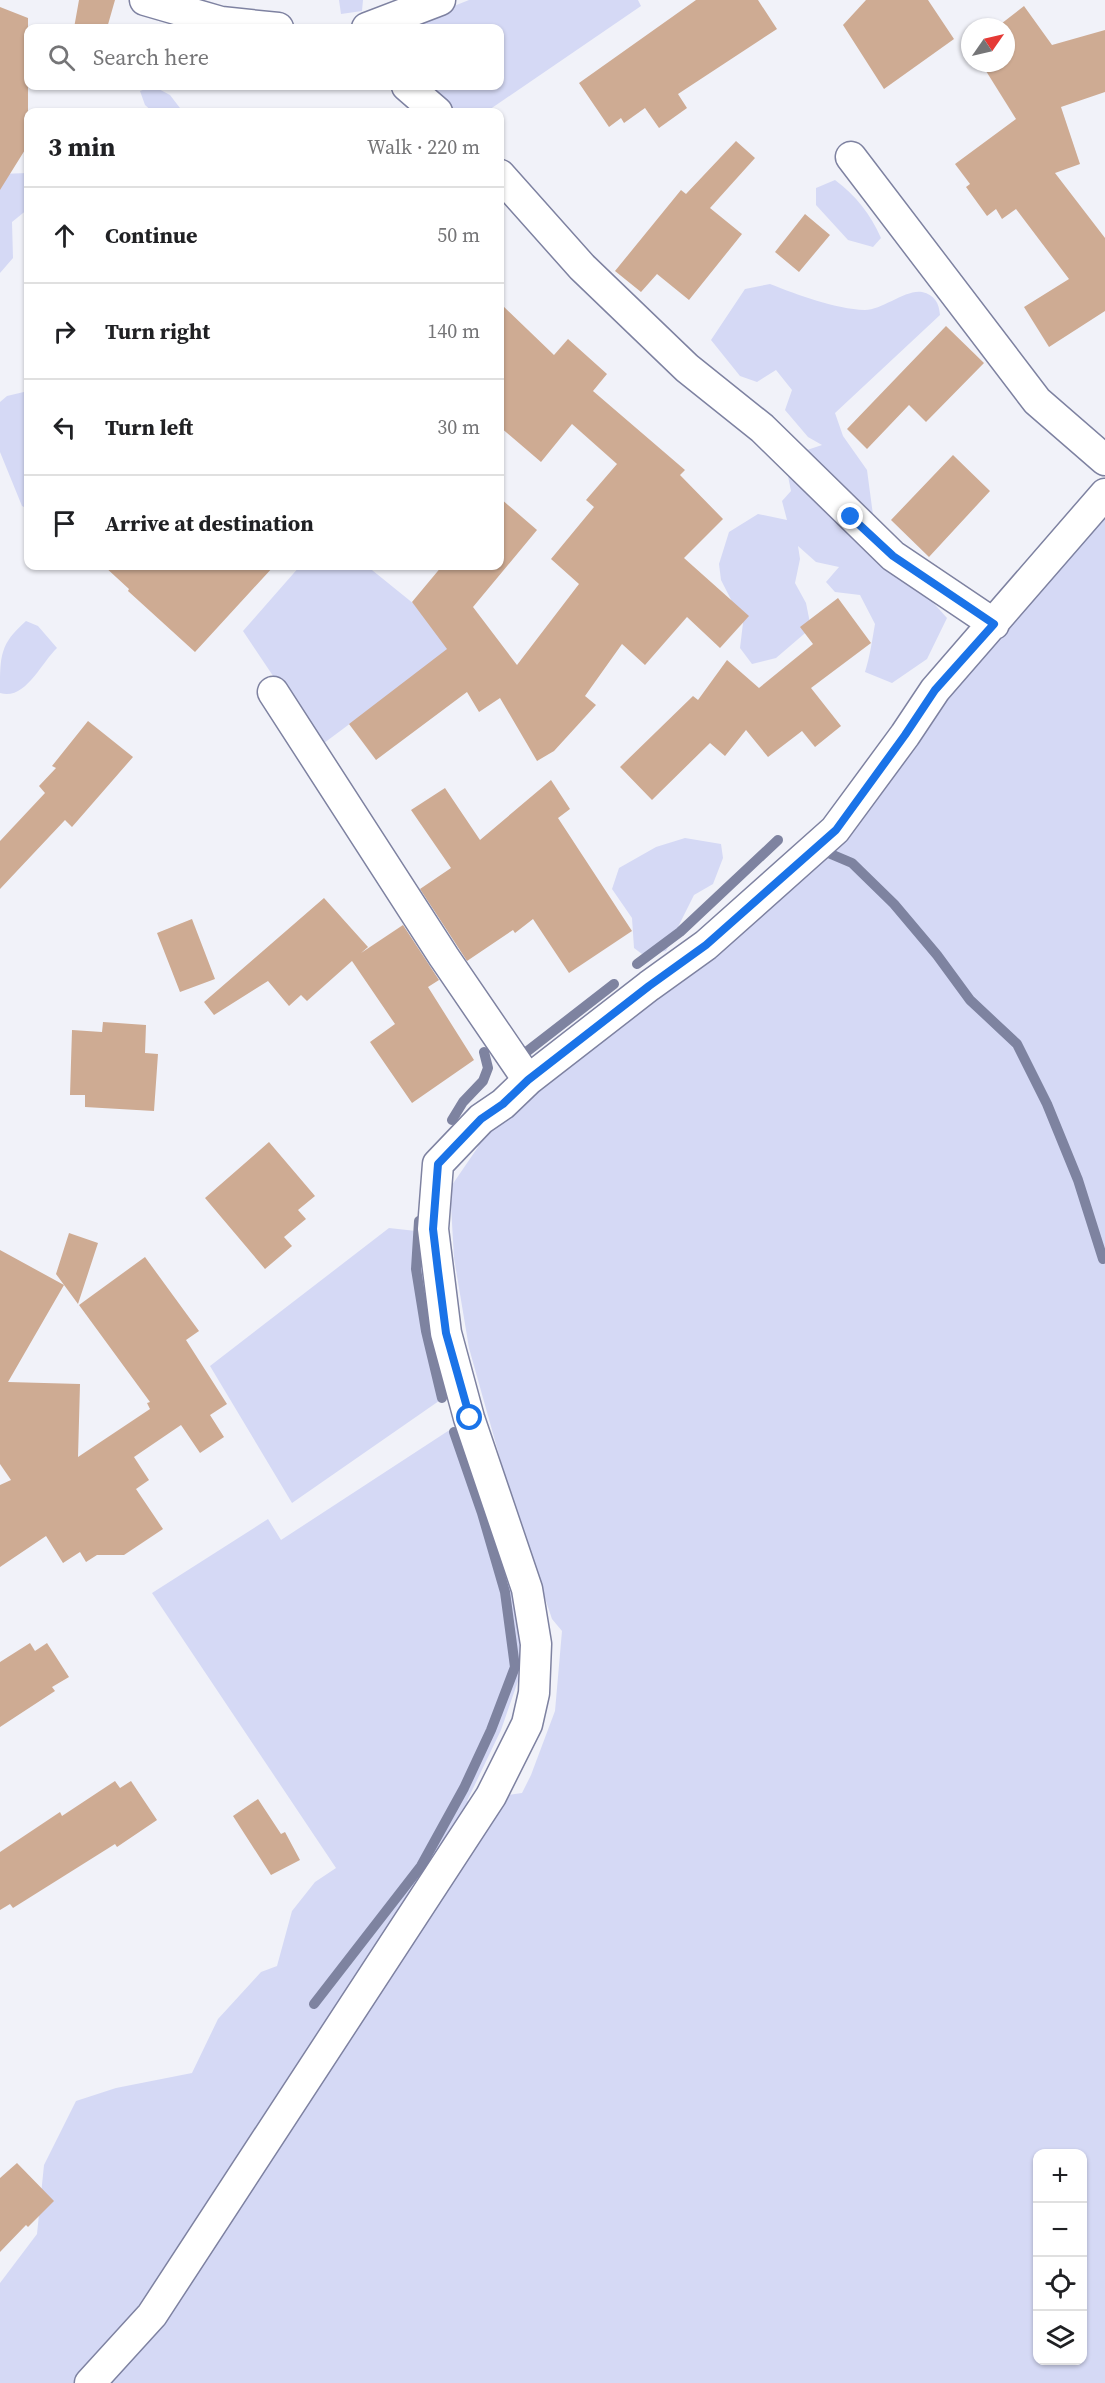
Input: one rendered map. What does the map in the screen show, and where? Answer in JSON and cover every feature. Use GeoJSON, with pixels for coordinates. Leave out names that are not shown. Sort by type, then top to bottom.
{"type":"FeatureCollection","features":[{"type":"Feature","properties":{"kind":"street"},"geometry":{"type":"LineString","coordinates":[[145,0],[221,22],[240,24]]}},
{"type":"Feature","properties":{"kind":"street"},"geometry":{"type":"LineString","coordinates":[[377,24],[440,0]]}},
{"type":"Feature","properties":{"kind":"street"},"geometry":{"type":"LineString","coordinates":[[412,90],[432,108]]}},
{"type":"Feature","properties":{"kind":"street"},"geometry":{"type":"LineString","coordinates":[[851,157],[1037,401],[1105,460]]}},
{"type":"Feature","properties":{"kind":"street"},"geometry":{"type":"LineString","coordinates":[[504,179],[582,267],[687,368],[762,428],[893,556],[994,624]]}},
{"type":"Feature","properties":{"kind":"street"},"geometry":{"type":"LineString","coordinates":[[90,2383],[152,2315],[491,1796],[527,1724],[534,1693],[536,1644],[527,1589],[470,1418],[446,1333],[433,1229],[438,1164],[481,1119],[503,1104],[528,1080],[706,945],[836,830],[935,690],[1105,494]]}},
{"type":"Feature","properties":{"kind":"street"},"geometry":{"type":"LineString","coordinates":[[273,693],[444,957],[528,1080]]}},
{"type":"Feature","properties":{"kind":"shaded area"},"geometry":{"type":"Polygon","coordinates":[[[339,0],[363,0],[362,11],[341,14],[339,0]]]}},
{"type":"Feature","properties":{"kind":"shaded area"},"geometry":{"type":"Polygon","coordinates":[[[469,0],[638,0],[641,6],[492,108],[445,108],[425,90],[504,90],[504,24],[409,24],[469,0]]]}},
{"type":"Feature","properties":{"kind":"shaded area"},"geometry":{"type":"Polygon","coordinates":[[[161,90],[170,95],[180,108],[148,108],[140,91],[161,90]]]}},
{"type":"Feature","properties":{"kind":"shaded area"},"geometry":{"type":"Polygon","coordinates":[[[24,173],[24,212],[12,222],[13,258],[0,273],[0,174],[24,173]]]}},
{"type":"Feature","properties":{"kind":"shaded area"},"geometry":{"type":"Polygon","coordinates":[[[835,180],[850,192],[872,221],[881,238],[873,247],[848,240],[816,205],[816,188],[835,180]]]}},
{"type":"Feature","properties":{"kind":"shaded area"},"geometry":{"type":"Polygon","coordinates":[[[770,284],[817,301],[853,309],[872,309],[916,292],[930,295],[939,307],[940,315],[835,413],[843,436],[867,470],[873,515],[920,588],[947,618],[927,659],[892,683],[865,672],[875,624],[860,595],[835,592],[826,582],[839,567],[816,562],[798,546],[800,559],[795,583],[806,603],[811,628],[776,658],[752,664],[740,648],[743,623],[721,580],[719,564],[729,532],[758,514],[787,520],[782,501],[791,491],[788,476],[798,453],[822,445],[808,437],[785,410],[792,390],[776,370],[757,382],[740,376],[711,340],[745,289],[770,284]]]}},
{"type":"Feature","properties":{"kind":"shaded area"},"geometry":{"type":"Polygon","coordinates":[[[24,392],[24,507],[0,452],[0,402],[7,396],[24,392]]]}},
{"type":"Feature","properties":{"kind":"shaded area"},"geometry":{"type":"Polygon","coordinates":[[[1105,515],[1105,2383],[0,2383],[0,2283],[37,2234],[44,2165],[76,2101],[116,2088],[192,2073],[218,2019],[261,1972],[277,1966],[292,1911],[315,1882],[336,1868],[152,1593],[268,1519],[281,1540],[448,1431],[460,1428],[510,1586],[518,1617],[520,1645],[518,1681],[501,1730],[467,1801],[522,1793],[555,1711],[562,1631],[552,1619],[508,1487],[469,1348],[454,1258],[450,1188],[478,1147],[483,1128],[788,885],[984,646],[1105,515]]]}},
{"type":"Feature","properties":{"kind":"shaded area"},"geometry":{"type":"Polygon","coordinates":[[[296,570],[372,570],[414,604],[449,650],[320,746],[243,631],[296,570]]]}},
{"type":"Feature","properties":{"kind":"shaded area"},"geometry":{"type":"Polygon","coordinates":[[[26,621],[38,626],[57,648],[25,686],[9,694],[0,693],[3,651],[17,629],[26,621]]]}},
{"type":"Feature","properties":{"kind":"shaded area"},"geometry":{"type":"Polygon","coordinates":[[[685,838],[721,844],[723,858],[713,884],[694,895],[666,951],[642,954],[634,948],[632,918],[612,889],[619,868],[656,847],[685,838]]]}},
{"type":"Feature","properties":{"kind":"shaded area"},"geometry":{"type":"Polygon","coordinates":[[[389,1228],[425,1232],[449,1394],[292,1503],[210,1366],[389,1228]]]}},
{"type":"Feature","properties":{"kind":"building"},"geometry":{"type":"Polygon","coordinates":[[[79,0],[115,0],[108,24],[75,24],[79,0]]]}},
{"type":"Feature","properties":{"kind":"building"},"geometry":{"type":"Polygon","coordinates":[[[696,0],[758,0],[777,29],[678,94],[687,108],[659,128],[645,108],[624,123],[621,118],[609,127],[579,83],[696,0]]]}},
{"type":"Feature","properties":{"kind":"building"},"geometry":{"type":"Polygon","coordinates":[[[866,0],[928,0],[954,39],[884,89],[843,25],[866,0]]]}},
{"type":"Feature","properties":{"kind":"building"},"geometry":{"type":"Polygon","coordinates":[[[1024,6],[1052,45],[1105,30],[1105,92],[1061,107],[1080,164],[1055,173],[1105,238],[1105,311],[1049,347],[1024,307],[1069,279],[1016,209],[1002,219],[996,209],[987,216],[966,187],[970,184],[955,164],[1016,119],[987,72],[1015,72],[1015,18],[1009,18],[1024,6]]]}},
{"type":"Feature","properties":{"kind":"building"},"geometry":{"type":"Polygon","coordinates":[[[0,7],[28,18],[28,24],[24,24],[24,90],[28,90],[28,108],[24,108],[24,151],[0,190],[0,7]]]}},
{"type":"Feature","properties":{"kind":"building"},"geometry":{"type":"Polygon","coordinates":[[[736,141],[755,158],[710,208],[742,234],[689,300],[657,274],[641,292],[615,271],[681,190],[686,194],[736,141]]]}},
{"type":"Feature","properties":{"kind":"building"},"geometry":{"type":"Polygon","coordinates":[[[805,214],[830,235],[799,272],[775,252],[805,214]]]}},
{"type":"Feature","properties":{"kind":"building"},"geometry":{"type":"Polygon","coordinates":[[[504,307],[554,355],[568,339],[607,374],[593,391],[685,470],[680,475],[723,519],[684,558],[749,616],[720,648],[687,617],[645,665],[622,644],[585,696],[596,705],[554,751],[537,761],[500,698],[479,712],[467,692],[376,760],[349,724],[447,649],[412,602],[439,570],[504,570],[473,607],[517,665],[579,584],[551,559],[594,507],[586,500],[617,464],[572,424],[541,462],[504,430],[504,307]]]}},
{"type":"Feature","properties":{"kind":"building"},"geometry":{"type":"Polygon","coordinates":[[[946,326],[984,363],[926,422],[909,405],[867,449],[847,429],[946,326]]]}},
{"type":"Feature","properties":{"kind":"building"},"geometry":{"type":"Polygon","coordinates":[[[953,455],[990,491],[929,557],[891,520],[953,455]]]}},
{"type":"Feature","properties":{"kind":"building"},"geometry":{"type":"Polygon","coordinates":[[[504,501],[537,530],[504,570],[504,501]]]}},
{"type":"Feature","properties":{"kind":"building"},"geometry":{"type":"Polygon","coordinates":[[[108,570],[270,570],[195,652],[128,591],[129,589],[108,570]]]}},
{"type":"Feature","properties":{"kind":"building"},"geometry":{"type":"Polygon","coordinates":[[[838,598],[871,643],[811,688],[841,726],[815,747],[802,731],[768,757],[746,730],[725,756],[710,743],[652,800],[620,767],[693,696],[698,700],[727,660],[759,688],[813,644],[800,627],[838,598]]]}},
{"type":"Feature","properties":{"kind":"building"},"geometry":{"type":"Polygon","coordinates":[[[88,721],[133,757],[72,827],[65,820],[0,889],[0,841],[45,793],[39,786],[56,768],[52,766],[88,721]]]}},
{"type":"Feature","properties":{"kind":"building"},"geometry":{"type":"Polygon","coordinates":[[[551,780],[570,809],[558,818],[632,931],[569,973],[533,919],[515,933],[513,930],[467,961],[420,889],[451,868],[411,810],[445,788],[480,840],[551,780]]]}},
{"type":"Feature","properties":{"kind":"building"},"geometry":{"type":"Polygon","coordinates":[[[324,898],[368,947],[361,953],[403,925],[439,980],[428,987],[474,1060],[412,1103],[370,1042],[395,1024],[352,961],[307,1001],[301,995],[289,1006],[268,981],[214,1015],[204,1002],[324,898]]]}},
{"type":"Feature","properties":{"kind":"building"},"geometry":{"type":"Polygon","coordinates":[[[192,919],[215,979],[180,992],[157,933],[192,919]]]}},
{"type":"Feature","properties":{"kind":"building"},"geometry":{"type":"Polygon","coordinates":[[[103,1022],[146,1025],[145,1053],[158,1054],[154,1111],[85,1107],[85,1095],[70,1095],[72,1030],[102,1032],[103,1022]]]}},
{"type":"Feature","properties":{"kind":"building"},"geometry":{"type":"Polygon","coordinates":[[[269,1142],[315,1196],[298,1210],[306,1219],[284,1237],[292,1246],[265,1269],[205,1198],[269,1142]]]}},
{"type":"Feature","properties":{"kind":"building"},"geometry":{"type":"Polygon","coordinates":[[[69,1233],[98,1243],[78,1304],[56,1274],[69,1233]]]}},
{"type":"Feature","properties":{"kind":"building"},"geometry":{"type":"Polygon","coordinates":[[[0,1250],[64,1285],[8,1382],[80,1384],[78,1457],[150,1409],[147,1403],[150,1402],[79,1305],[145,1257],[199,1331],[186,1340],[227,1404],[210,1415],[224,1437],[200,1453],[181,1425],[134,1457],[149,1480],[136,1489],[163,1529],[124,1555],[97,1555],[86,1562],[80,1552],[63,1563],[46,1536],[0,1567],[0,1485],[11,1480],[0,1464],[0,1250]]]}},
{"type":"Feature","properties":{"kind":"building"},"geometry":{"type":"Polygon","coordinates":[[[30,1643],[35,1651],[47,1643],[69,1677],[52,1687],[55,1691],[0,1727],[0,1662],[30,1643]]]}},
{"type":"Feature","properties":{"kind":"building"},"geometry":{"type":"Polygon","coordinates":[[[115,1781],[120,1788],[131,1781],[157,1820],[117,1847],[115,1844],[13,1908],[10,1904],[0,1910],[0,1852],[60,1812],[62,1816],[115,1781]]]}},
{"type":"Feature","properties":{"kind":"building"},"geometry":{"type":"Polygon","coordinates":[[[258,1799],[281,1834],[285,1832],[300,1860],[271,1875],[233,1816],[258,1799]]]}},
{"type":"Feature","properties":{"kind":"building"},"geometry":{"type":"Polygon","coordinates":[[[17,2163],[54,2201],[0,2252],[0,2178],[17,2163]]]}},
{"type":"Feature","properties":{"kind":"waterway"},"geometry":{"type":"LineString","coordinates":[[637,964],[680,932],[778,840]]}},
{"type":"Feature","properties":{"kind":"waterway"},"geometry":{"type":"LineString","coordinates":[[826,852],[852,863],[894,904],[937,955],[970,1000],[1017,1044],[1047,1104],[1078,1180],[1103,1259]]}},
{"type":"Feature","properties":{"kind":"waterway"},"geometry":{"type":"LineString","coordinates":[[525,1053],[614,984]]}},
{"type":"Feature","properties":{"kind":"waterway"},"geometry":{"type":"LineString","coordinates":[[452,1120],[463,1102],[483,1081],[488,1068],[484,1052]]}},
{"type":"Feature","properties":{"kind":"waterway"},"geometry":{"type":"LineString","coordinates":[[419,1221],[416,1269],[426,1331],[442,1398]]}},
{"type":"Feature","properties":{"kind":"waterway"},"geometry":{"type":"LineString","coordinates":[[314,2004],[421,1866],[464,1788],[491,1730],[515,1667],[505,1592],[482,1513],[454,1432]]}},
{"type":"Feature","properties":{"kind":"route"},"geometry":{"type":"LineString","coordinates":[[470,1418],[446,1333],[438,1271],[433,1229],[438,1164],[481,1119],[503,1104],[528,1080],[649,986],[706,945],[836,830],[935,690],[994,624],[893,556],[851,517]]}}]}
